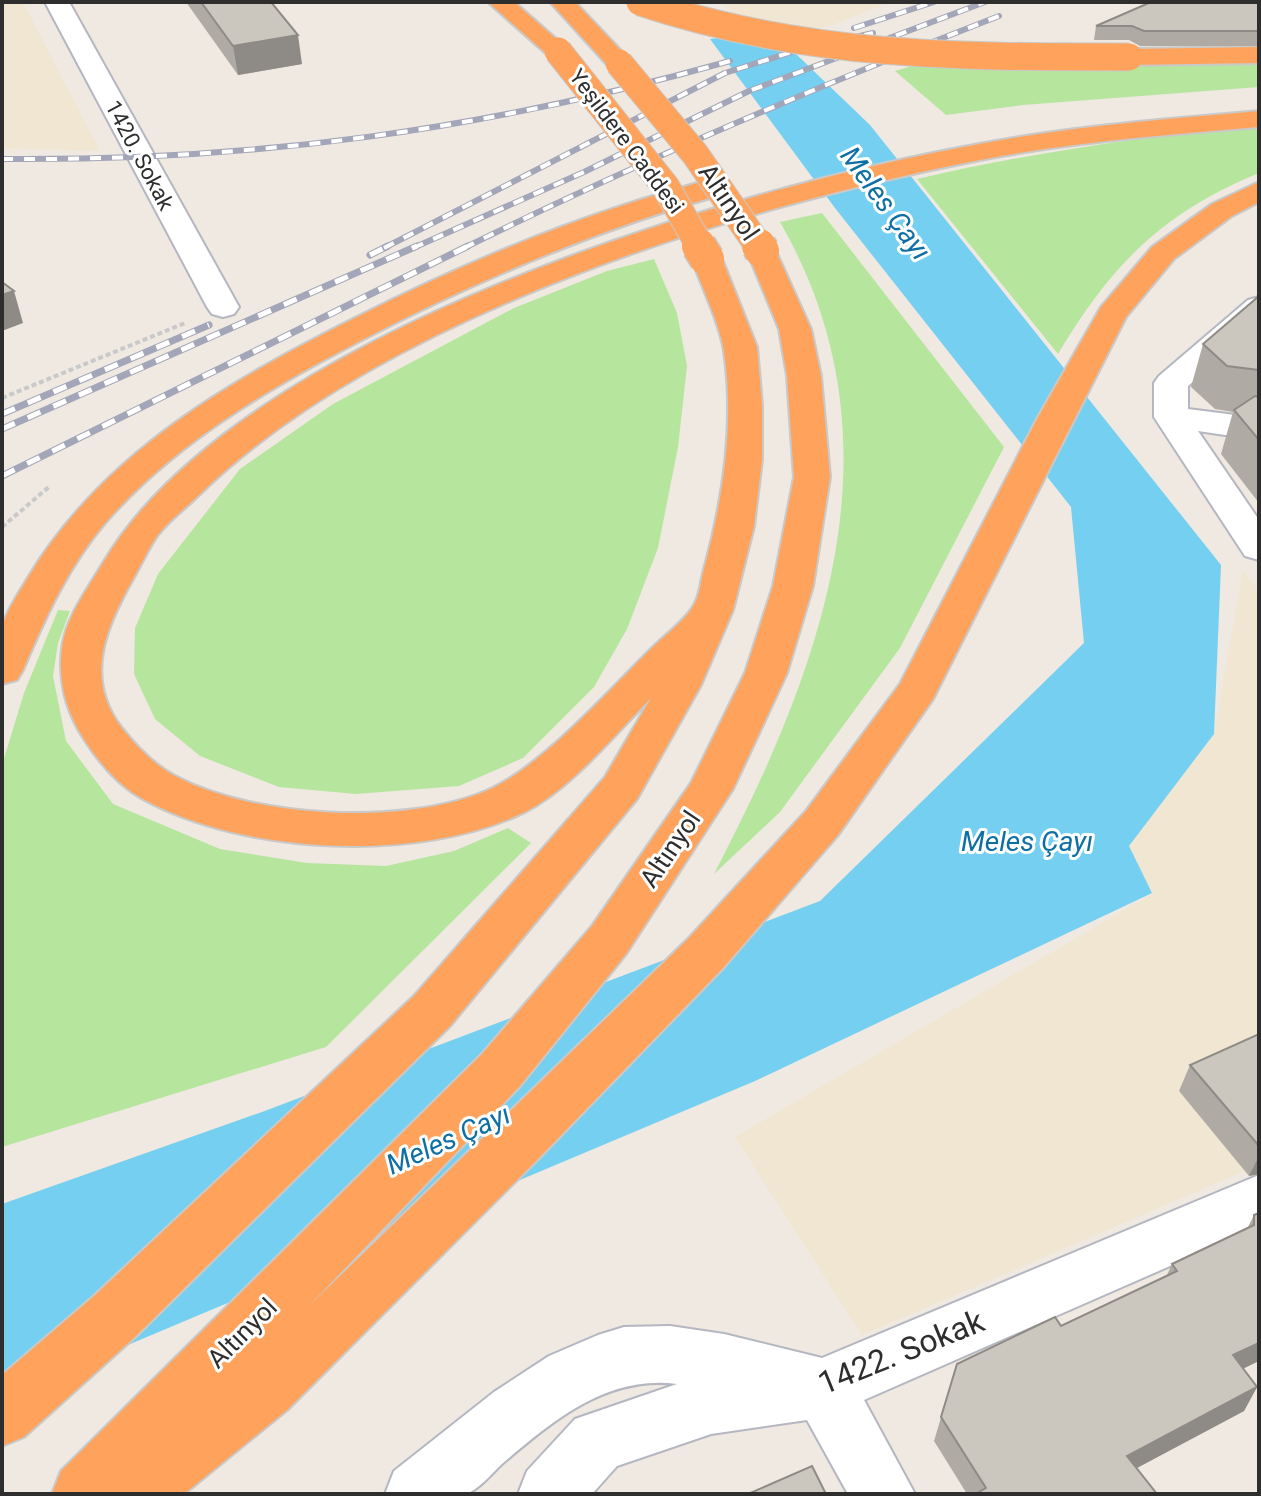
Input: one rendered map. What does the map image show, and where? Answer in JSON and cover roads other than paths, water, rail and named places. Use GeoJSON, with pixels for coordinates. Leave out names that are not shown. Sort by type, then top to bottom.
{"type":"FeatureCollection","features":[{"type":"Feature","properties":{"kind":"highway"},"geometry":{"type":"LineString","coordinates":[[500,2],[558,51]]}},
{"type":"Feature","properties":{"kind":"highway","name":"Yeşildere Caddesi"},"geometry":{"type":"LineString","coordinates":[[2,1415],[115,1316],[432,1011],[621,788],[680,685],[713,610],[735,526],[744,460],[745,405],[740,347],[722,292],[707,259],[666,187],[516,2]]}},
{"type":"Feature","properties":{"kind":"highway","name":"Yeşildere Caddesi"},"geometry":{"type":"LineString","coordinates":[[562,2],[619,63]]}},
{"type":"Feature","properties":{"kind":"highway"},"geometry":{"type":"LineString","coordinates":[[640,2],[746,34],[862,51],[948,56],[1259,55]]}},
{"type":"Feature","properties":{"kind":"highway","name":"Altınyol"},"geometry":{"type":"LineString","coordinates":[[84,1494],[501,1070],[609,940],[710,789],[766,673],[793,586],[812,477],[806,389],[795,329],[762,251],[735,205],[619,63]]}},
{"type":"Feature","properties":{"kind":"highway"},"geometry":{"type":"LineString","coordinates":[[936,135],[1036,117],[1259,99]]}},
{"type":"Feature","properties":{"kind":"highway"},"geometry":{"type":"LineString","coordinates":[[2,670],[55,566],[93,515],[178,434],[219,405],[284,367],[479,269],[639,209],[804,179],[893,171],[1039,142],[1259,119]]}},
{"type":"Feature","properties":{"kind":"highway"},"geometry":{"type":"LineString","coordinates":[[713,610],[660,666],[541,778],[505,802],[433,823],[335,830],[225,815],[154,786],[118,753],[89,716],[81,669],[88,624],[116,569],[144,526],[183,483],[289,404],[428,328],[537,280],[804,179]]}},
{"type":"Feature","properties":{"kind":"highway"},"geometry":{"type":"LineString","coordinates":[[134,1494],[265,1389],[518,1143],[705,954],[822,823],[918,689],[1086,359],[1112,314],[1163,253],[1222,210],[1259,191]]}},
{"type":"Feature","properties":{"kind":"street","name":"1420. Sokak"},"geometry":{"type":"LineString","coordinates":[[57,2],[223,307]]}},
{"type":"Feature","properties":{"kind":"street"},"geometry":{"type":"LineString","coordinates":[[1222,210],[1259,202]]}},
{"type":"Feature","properties":{"kind":"street"},"geometry":{"type":"LineString","coordinates":[[1259,307],[1171,383],[1171,417],[1259,548]]}},
{"type":"Feature","properties":{"kind":"street"},"geometry":{"type":"LineString","coordinates":[[1171,417],[1259,429]]}},
{"type":"Feature","properties":{"kind":"street","name":"1422. Sokak"},"geometry":{"type":"LineString","coordinates":[[550,1494],[597,1441],[711,1404],[823,1388],[1259,1200]]}},
{"type":"Feature","properties":{"kind":"street"},"geometry":{"type":"LineString","coordinates":[[417,1494],[558,1383],[625,1355],[693,1357],[823,1388],[883,1494]]}},
{"type":"Feature","properties":{"kind":"water","name":"Meles Çayı"},"geometry":{"type":"Polygon","coordinates":[[[772,31],[870,125],[1221,565],[1214,734],[1129,846],[1152,893],[755,1081],[2,1398],[2,1204],[262,1112],[820,901],[1084,643],[1071,507],[835,208],[710,39],[772,31]]]}},
{"type":"Feature","properties":{"kind":"railway"},"geometry":{"type":"LineString","coordinates":[[854,28],[934,2]]}},
{"type":"Feature","properties":{"kind":"railway"},"geometry":{"type":"LineString","coordinates":[[413,248],[584,172],[749,91],[985,2]]}},
{"type":"Feature","properties":{"kind":"railway"},"geometry":{"type":"LineString","coordinates":[[464,248],[729,126],[999,16]]}},
{"type":"Feature","properties":{"kind":"railway"},"geometry":{"type":"LineString","coordinates":[[384,248],[725,73],[798,50],[873,33]]}},
{"type":"Feature","properties":{"kind":"railway"},"geometry":{"type":"LineString","coordinates":[[2,159],[189,154],[369,137],[548,106],[730,61]]}},
{"type":"Feature","properties":{"kind":"railway"},"geometry":{"type":"LineString","coordinates":[[384,248],[388,246]]}},
{"type":"Feature","properties":{"kind":"railway"},"geometry":{"type":"LineString","coordinates":[[2,429],[417,246]]}},
{"type":"Feature","properties":{"kind":"railway"},"geometry":{"type":"LineString","coordinates":[[2,476],[468,246]]}},
{"type":"Feature","properties":{"kind":"railway"},"geometry":{"type":"LineString","coordinates":[[370,255],[384,248]]}},
{"type":"Feature","properties":{"kind":"railway"},"geometry":{"type":"LineString","coordinates":[[2,414],[209,325]]}}]}
